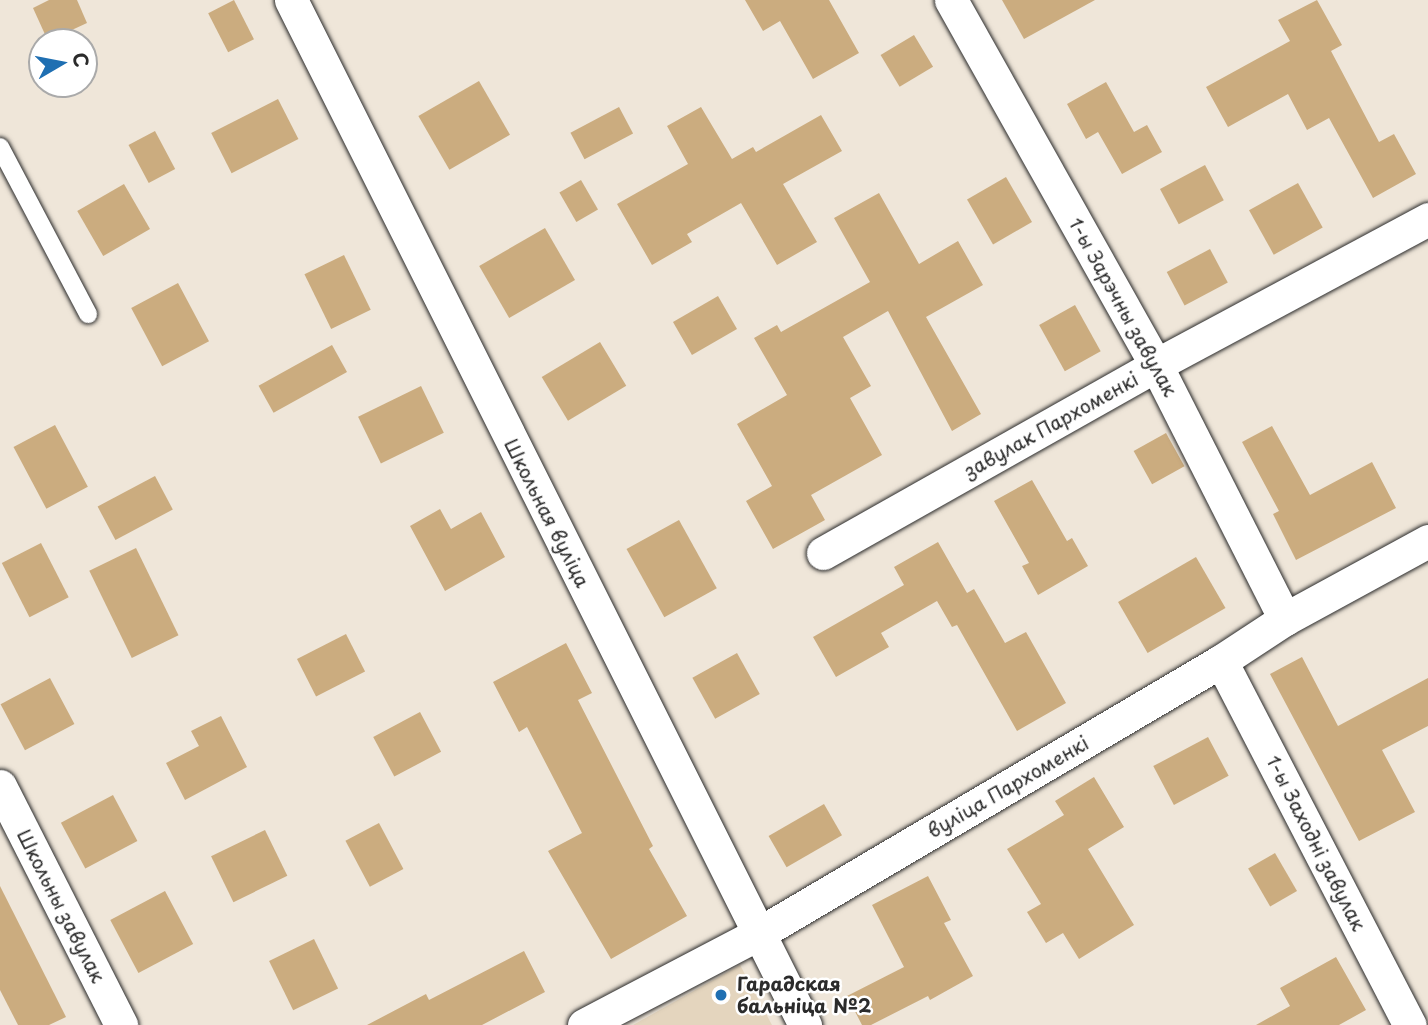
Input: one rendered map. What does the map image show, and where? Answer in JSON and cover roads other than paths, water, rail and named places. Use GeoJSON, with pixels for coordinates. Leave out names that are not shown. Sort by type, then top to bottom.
{"type":"FeatureCollection","features":[{"type":"Feature","properties":{"kind":"street","name":"Школьная вуліца"},"geometry":{"type":"LineString","coordinates":[[291,0],[804,1025]]}},
{"type":"Feature","properties":{"kind":"street","name":"1-ы Зарэчны завулак"},"geometry":{"type":"LineString","coordinates":[[951,0],[1156,365],[1284,619]]}},
{"type":"Feature","properties":{"kind":"street","name":"завулак Пархоменкі"},"geometry":{"type":"LineString","coordinates":[[823,553],[1156,365],[1428,219]]}},
{"type":"Feature","properties":{"kind":"street","name":"вуліца Пархоменкі"},"geometry":{"type":"LineString","coordinates":[[584,1025],[758,934],[1222,661],[1284,619],[1428,541]]}},
{"type":"Feature","properties":{"kind":"street","name":"1-ы Заходні завулак"},"geometry":{"type":"LineString","coordinates":[[1222,661],[1410,1025]]}},
{"type":"Feature","properties":{"kind":"street","name":"Школьны завулак"},"geometry":{"type":"LineString","coordinates":[[0,786],[121,1025]]}},
{"type":"Feature","properties":{"kind":"lane"},"geometry":{"type":"LineString","coordinates":[[0,147],[88,314]]}},
{"type":"Feature","properties":{"kind":"place","name":"Гарадская бальніца №2"},"geometry":{"type":"Point","coordinates":[721,995]}}]}
